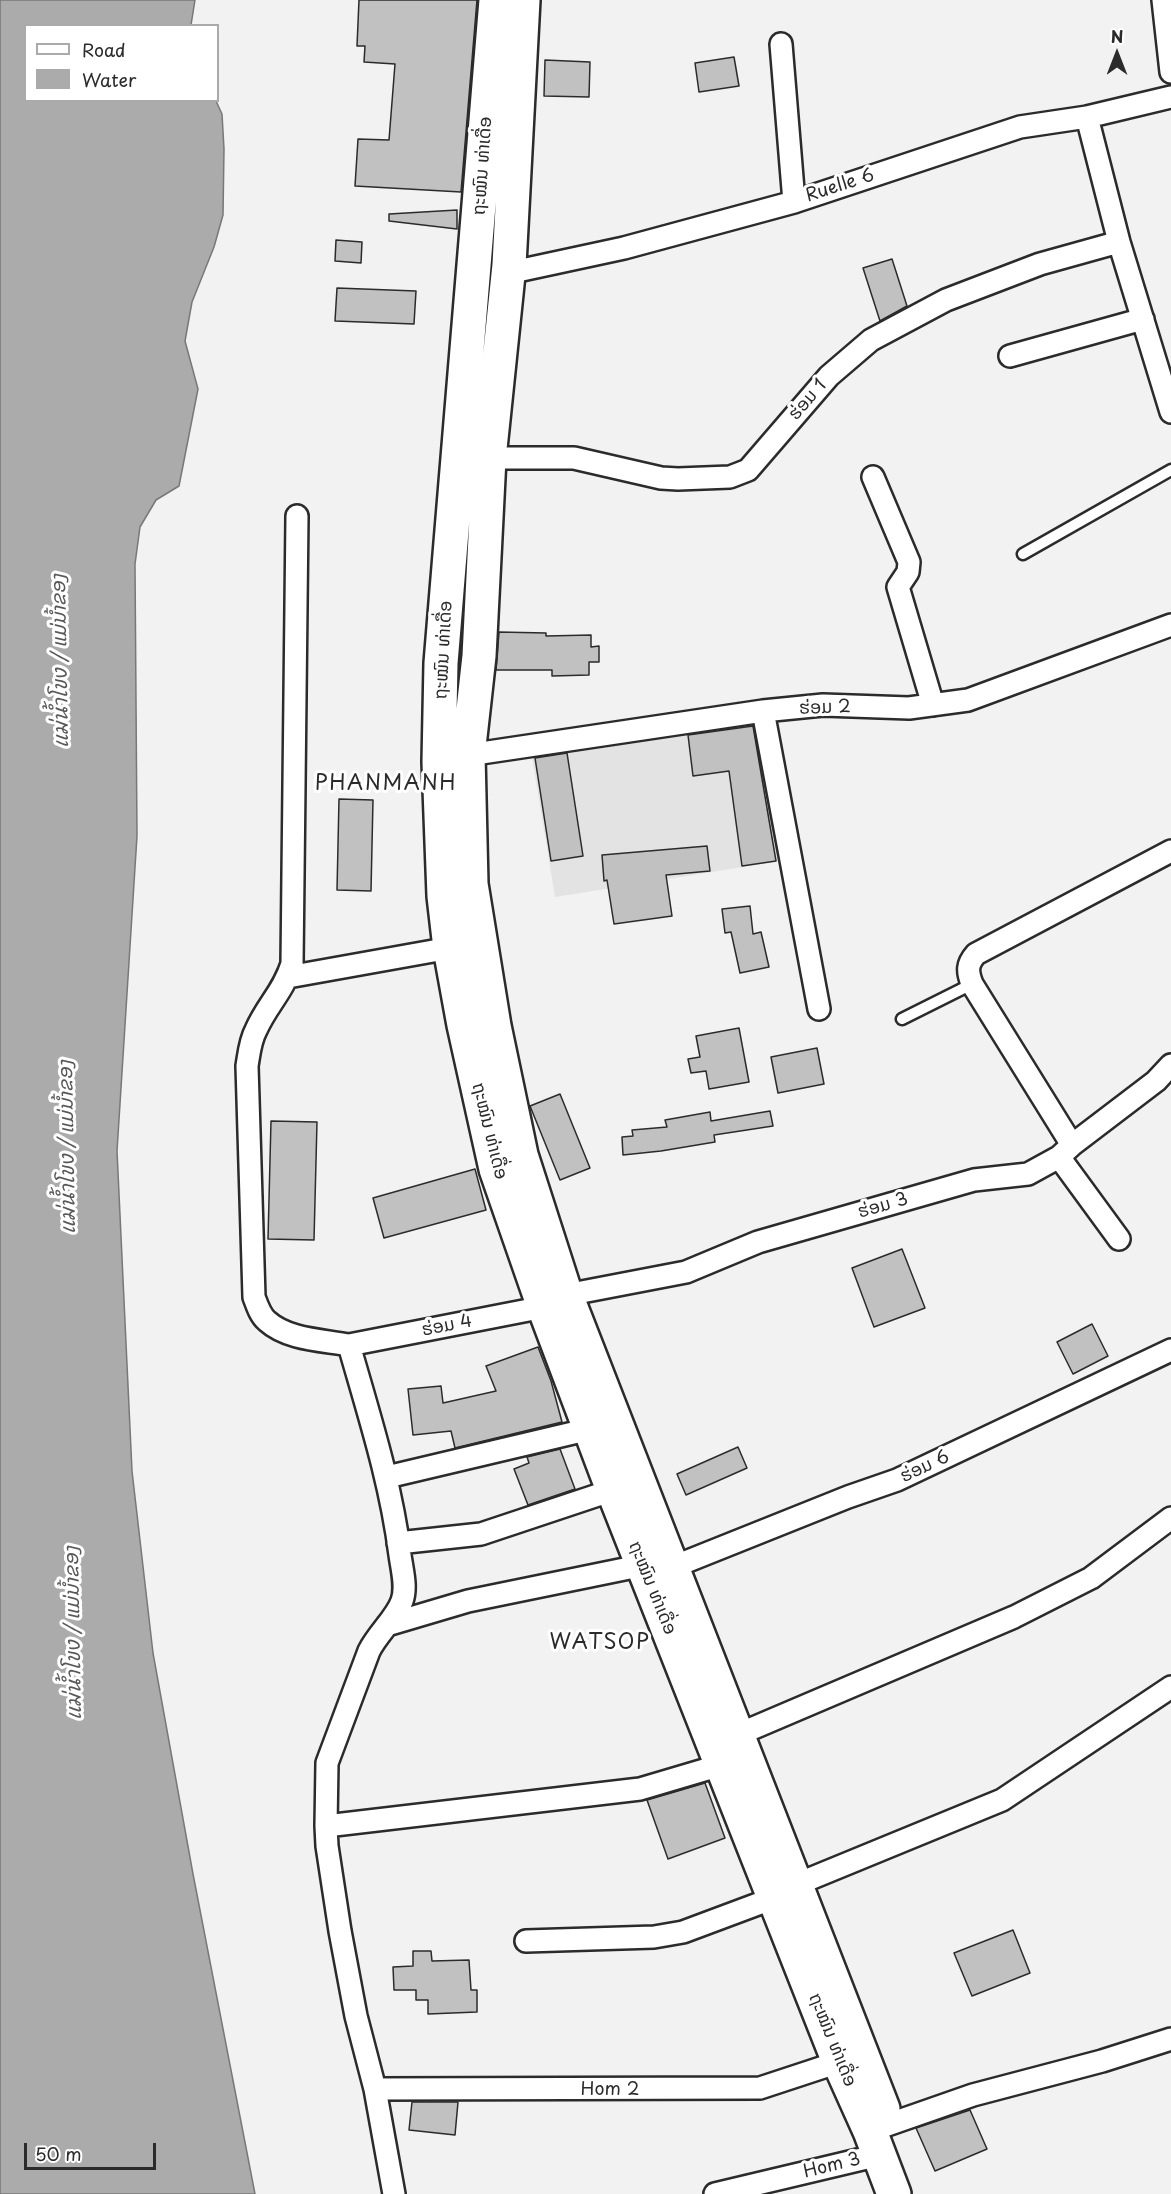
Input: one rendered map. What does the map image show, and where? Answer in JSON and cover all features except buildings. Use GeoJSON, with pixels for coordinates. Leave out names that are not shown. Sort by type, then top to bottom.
{"type":"FeatureCollection","features":[{"type":"Feature","properties":{"kind":"main road","name":"ຖະໝົນ ທ່າເດື່ອ"},"geometry":{"type":"LineString","coordinates":[[496,0],[441,663],[439,762],[444,896],[450,948],[464,1025],[496,1169],[555,1301],[658,1566],[721,1765],[785,1892],[879,2136],[894,2194]]}},
{"type":"Feature","properties":{"kind":"main road","name":"ຖະໝົນ ທ່າເດື່ອ"},"geometry":{"type":"LineString","coordinates":[[523,0],[509,269],[489,458],[478,656],[468,755],[471,884],[494,1026],[520,1155],[555,1301],[590,1428],[613,1490],[658,1566],[737,1735],[839,2062],[879,2136],[917,2194]]}},
{"type":"Feature","properties":{"kind":"main road"},"geometry":{"type":"LineString","coordinates":[[475,262],[509,269]]}},
{"type":"Feature","properties":{"kind":"street"},"geometry":{"type":"LineString","coordinates":[[1163,0],[1171,72]]}},
{"type":"Feature","properties":{"kind":"street"},"geometry":{"type":"LineString","coordinates":[[781,44],[794,202]]}},
{"type":"Feature","properties":{"kind":"street","name":"Ruelle 6"},"geometry":{"type":"LineString","coordinates":[[509,269],[624,248],[794,202],[1020,127],[1087,117],[1171,97]]}},
{"type":"Feature","properties":{"kind":"street"},"geometry":{"type":"LineString","coordinates":[[1087,117],[1119,242],[1171,412]]}},
{"type":"Feature","properties":{"kind":"street","name":"ຮ່ອມ 1"},"geometry":{"type":"LineString","coordinates":[[489,458],[573,458],[662,478],[678,479],[740,474],[748,470],[829,376],[871,340],[946,300],[1040,264],[1119,242]]}},
{"type":"Feature","properties":{"kind":"street"},"geometry":{"type":"LineString","coordinates":[[1010,356],[1143,320]]}},
{"type":"Feature","properties":{"kind":"street"},"geometry":{"type":"LineString","coordinates":[[873,477],[909,562],[908,572],[898,587],[933,705]]}},
{"type":"Feature","properties":{"kind":"street"},"geometry":{"type":"LineString","coordinates":[[297,516],[292,964],[288,977],[255,1030],[250,1043],[247,1066],[254,1297],[260,1312],[268,1322],[280,1329],[292,1335],[349,1345],[387,1477],[398,1543],[404,1588],[402,1602],[387,1625],[377,1635],[369,1651],[327,1763],[326,1826],[337,1910],[356,2016],[375,2089],[394,2194]]}},
{"type":"Feature","properties":{"kind":"street","name":"ຮ່ອມ 2"},"geometry":{"type":"LineString","coordinates":[[468,755],[763,711],[823,705],[909,708],[969,700],[1171,625]]}},
{"type":"Feature","properties":{"kind":"street"},"geometry":{"type":"LineString","coordinates":[[763,711],[819,1009]]}},
{"type":"Feature","properties":{"kind":"street"},"geometry":{"type":"LineString","coordinates":[[1119,1239],[1066,1151],[972,984],[968,972],[969,962],[976,954],[1171,851]]}},
{"type":"Feature","properties":{"kind":"street"},"geometry":{"type":"LineString","coordinates":[[288,977],[450,948]]}},
{"type":"Feature","properties":{"kind":"street","name":"ຮ່ອມ 3"},"geometry":{"type":"LineString","coordinates":[[555,1301],[686,1272],[758,1242],[974,1180],[1028,1174],[1066,1151],[1156,1081],[1171,1065]]}},
{"type":"Feature","properties":{"kind":"street","name":"ຮ່ອມ 4"},"geometry":{"type":"LineString","coordinates":[[349,1345],[555,1301]]}},
{"type":"Feature","properties":{"kind":"street","name":"ຮ່ອມ 6"},"geometry":{"type":"LineString","coordinates":[[387,1625],[468,1601],[658,1566],[897,1480],[1171,1350]]}},
{"type":"Feature","properties":{"kind":"street"},"geometry":{"type":"LineString","coordinates":[[387,1477],[590,1428]]}},
{"type":"Feature","properties":{"kind":"street"},"geometry":{"type":"LineString","coordinates":[[398,1543],[481,1534],[613,1490]]}},
{"type":"Feature","properties":{"kind":"street"},"geometry":{"type":"LineString","coordinates":[[737,1735],[1014,1617],[1091,1578],[1171,1518]]}},
{"type":"Feature","properties":{"kind":"street"},"geometry":{"type":"LineString","coordinates":[[526,1941],[654,1937],[683,1932],[785,1892],[1002,1800],[1171,1687]]}},
{"type":"Feature","properties":{"kind":"street"},"geometry":{"type":"LineString","coordinates":[[326,1826],[640,1789],[721,1765]]}},
{"type":"Feature","properties":{"kind":"street","name":"Hom 3"},"geometry":{"type":"LineString","coordinates":[[715,2194],[879,2136],[973,2095],[1102,2061],[1171,2039]]}},
{"type":"Feature","properties":{"kind":"street","name":"Hom 2"},"geometry":{"type":"LineString","coordinates":[[375,2089],[760,2088],[839,2062]]}},
{"type":"Feature","properties":{"kind":"lane"},"geometry":{"type":"LineString","coordinates":[[1023,554],[1171,470]]}},
{"type":"Feature","properties":{"kind":"lane"},"geometry":{"type":"LineString","coordinates":[[902,1019],[972,984]]}},
{"type":"Feature","properties":{"kind":"shaded area"},"geometry":{"type":"Polygon","coordinates":[[[757,715],[781,861],[555,897],[531,751],[757,715]]]}},
{"type":"Feature","properties":{"kind":"water","name":"แม่น้ำโขง / ແມ່ນ້ຳຂອງ"},"geometry":{"type":"Polygon","coordinates":[[[0,0],[195,0],[191,24],[24,24],[24,102],[216,102],[222,114],[223,215],[214,247],[192,302],[185,341],[198,389],[179,486],[156,500],[140,527],[135,564],[137,836],[117,1151],[132,1471],[153,1653],[255,2194],[0,2194],[0,0]]]}},
{"type":"Feature","properties":{"kind":"district","name":"PHANMANH"},"geometry":{"type":"Point","coordinates":[386,784]}},
{"type":"Feature","properties":{"kind":"district","name":"WATSOP"},"geometry":{"type":"Point","coordinates":[600,1643]}}]}
